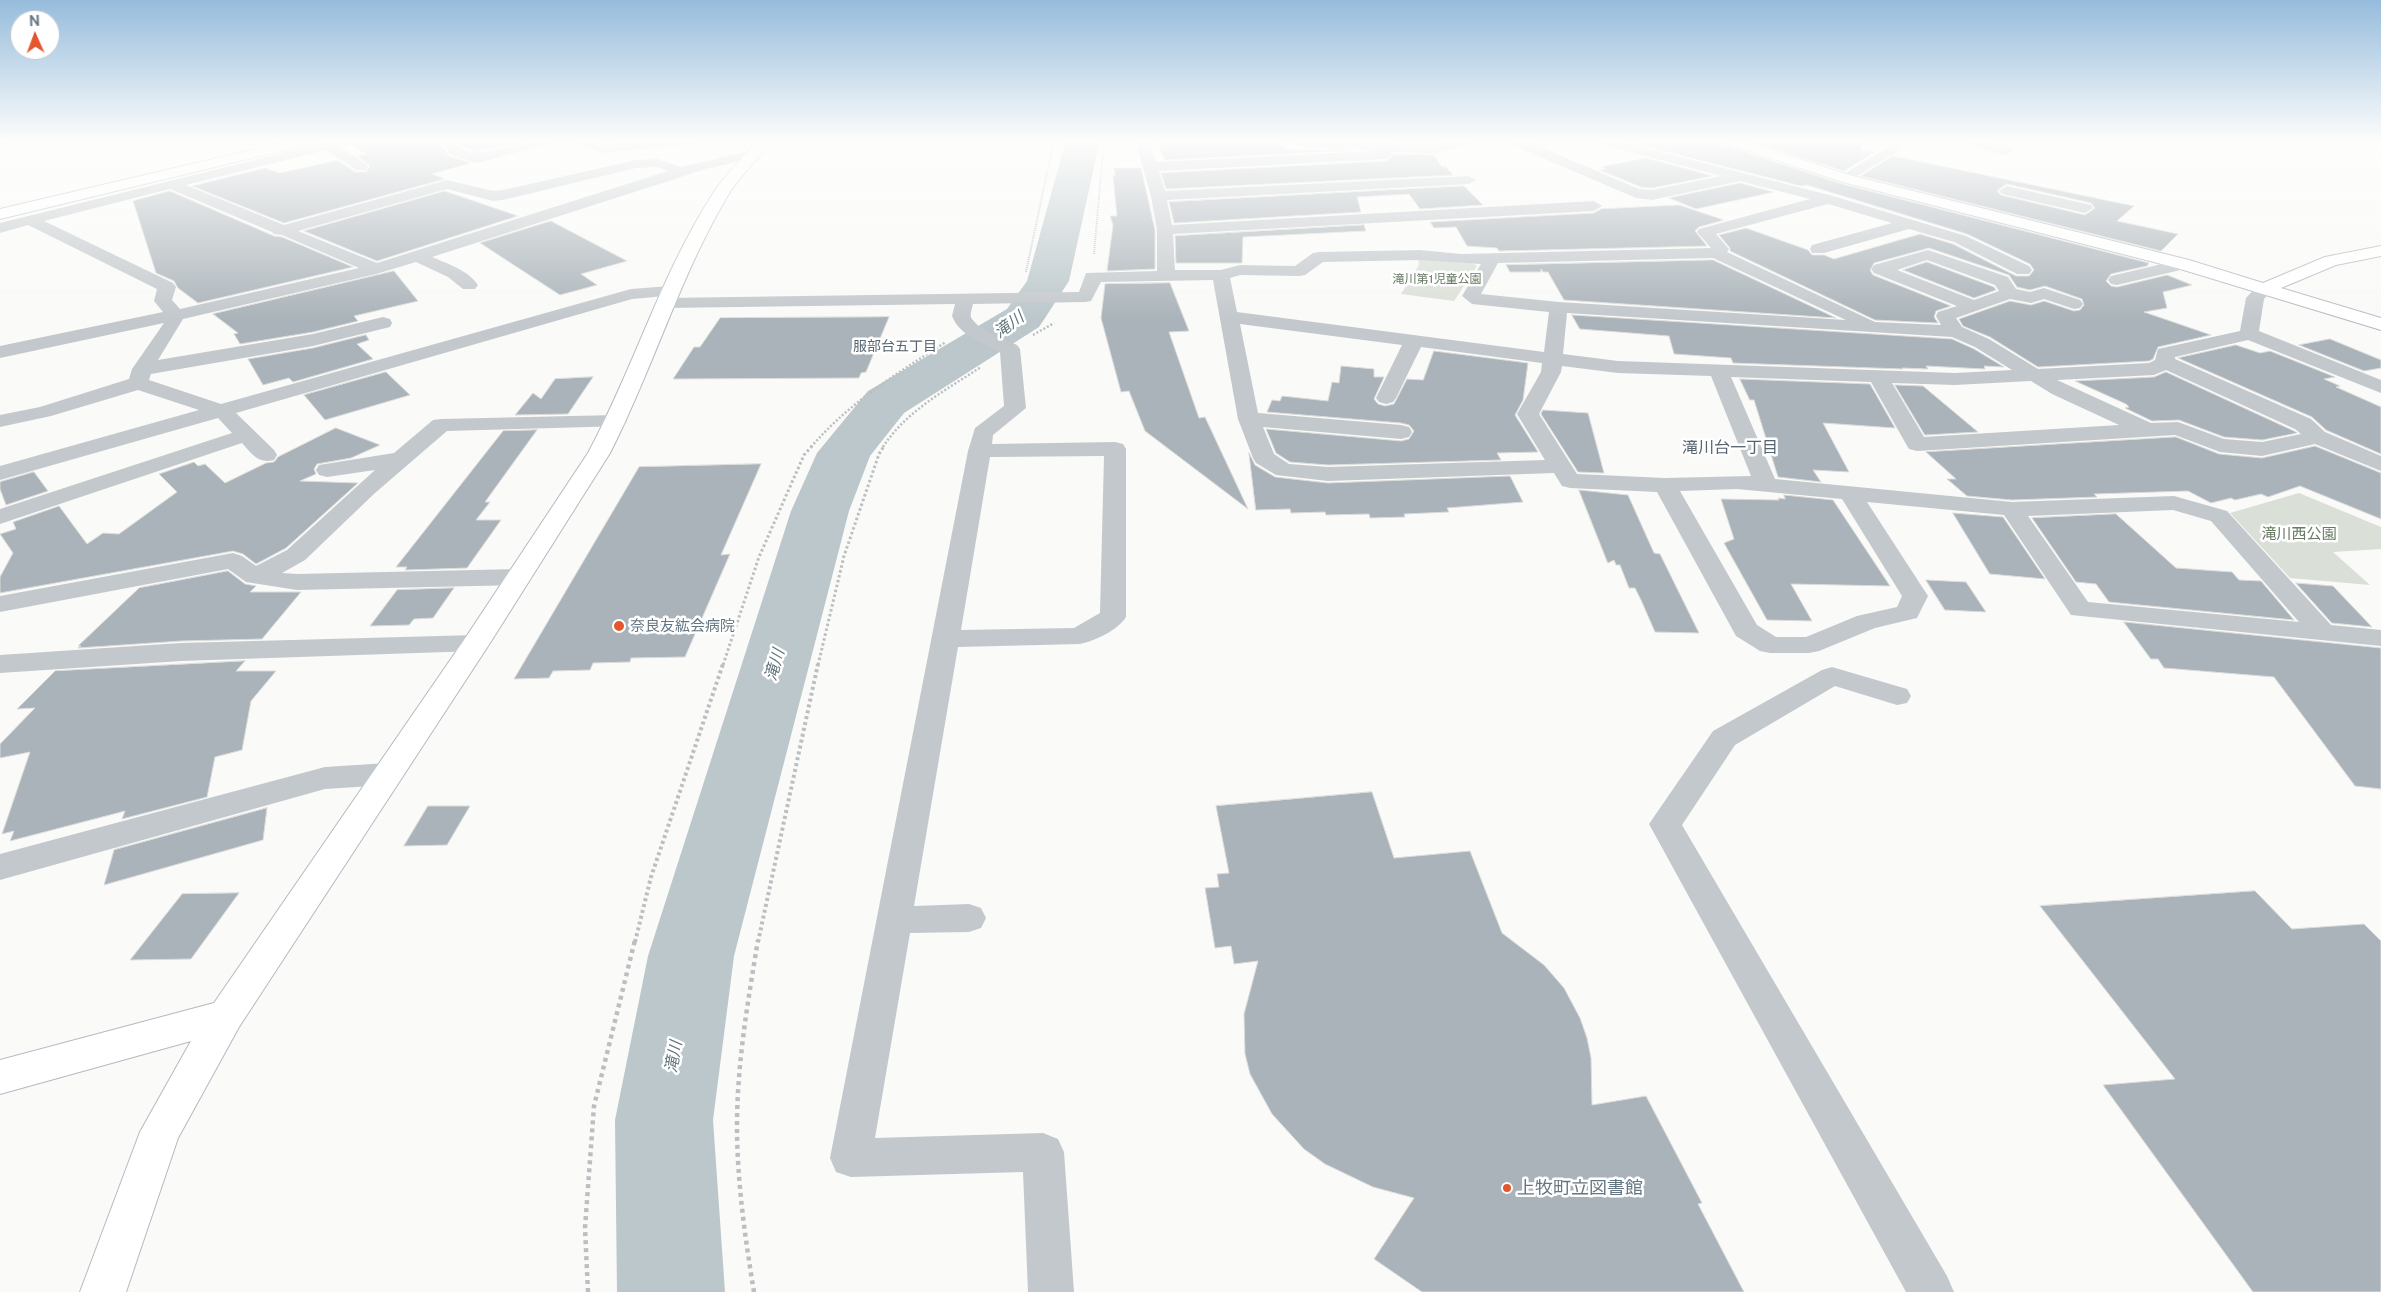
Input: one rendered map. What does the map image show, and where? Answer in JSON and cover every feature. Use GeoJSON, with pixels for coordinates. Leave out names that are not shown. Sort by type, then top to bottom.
{"type":"FeatureCollection","features":[{"type":"Feature","properties":{"kind":"main road"},"geometry":{"type":"LineString","coordinates":[[0,205],[20,200]]}},
{"type":"Feature","properties":{"kind":"main road"},"geometry":{"type":"LineString","coordinates":[[0,214],[57,200]]}},
{"type":"Feature","properties":{"kind":"main road"},"geometry":{"type":"LineString","coordinates":[[103,1292],[160,1132],[226,1016],[476,643],[599,452],[616,421],[667,297],[717,200]]}},
{"type":"Feature","properties":{"kind":"main road"},"geometry":{"type":"LineString","coordinates":[[1931,200],[2183,264],[2381,324]]}},
{"type":"Feature","properties":{"kind":"main road"},"geometry":{"type":"LineString","coordinates":[[2265,288],[2331,261],[2381,251]]}},
{"type":"Feature","properties":{"kind":"main road"},"geometry":{"type":"LineString","coordinates":[[0,1077],[226,1016]]}},
{"type":"Feature","properties":{"kind":"street"},"geometry":{"type":"LineString","coordinates":[[0,228],[108,200]]}},
{"type":"Feature","properties":{"kind":"street"},"geometry":{"type":"LineString","coordinates":[[209,200],[376,269]]}},
{"type":"Feature","properties":{"kind":"street"},"geometry":{"type":"LineString","coordinates":[[280,231],[386,200]]}},
{"type":"Feature","properties":{"kind":"street"},"geometry":{"type":"LineString","coordinates":[[0,352],[175,314],[261,298],[376,269],[591,200]]}},
{"type":"Feature","properties":{"kind":"street"},"geometry":{"type":"LineString","coordinates":[[1160,200],[1165,230],[1166,276]]}},
{"type":"Feature","properties":{"kind":"street"},"geometry":{"type":"LineString","coordinates":[[1489,200],[1500,211]]}},
{"type":"Feature","properties":{"kind":"street"},"geometry":{"type":"LineString","coordinates":[[1716,253],[1721,249],[1705,232],[1823,200]]}},
{"type":"Feature","properties":{"kind":"street"},"geometry":{"type":"LineString","coordinates":[[1832,200],[1960,239],[2023,270]]}},
{"type":"Feature","properties":{"kind":"street"},"geometry":{"type":"LineString","coordinates":[[2020,223],[2049,200]]}},
{"type":"Feature","properties":{"kind":"street"},"geometry":{"type":"LineString","coordinates":[[2050,200],[2085,208]]}},
{"type":"Feature","properties":{"kind":"street"},"geometry":{"type":"LineString","coordinates":[[1165,230],[1594,206]]}},
{"type":"Feature","properties":{"kind":"street"},"geometry":{"type":"LineString","coordinates":[[30,220],[167,287],[163,301],[175,314]]}},
{"type":"Feature","properties":{"kind":"street"},"geometry":{"type":"LineString","coordinates":[[1818,250],[1911,223]]}},
{"type":"Feature","properties":{"kind":"street"},"geometry":{"type":"LineString","coordinates":[[0,473],[630,294],[667,297],[966,299],[1085,297],[1092,285],[1092,277],[1221,275],[1240,270],[1299,271],[1319,257],[1420,255],[1461,259],[1716,253],[1856,318],[1871,327]]}},
{"type":"Feature","properties":{"kind":"street"},"geometry":{"type":"LineString","coordinates":[[1971,306],[1880,269],[1928,255],[2002,281],[2009,293]]}},
{"type":"Feature","properties":{"kind":"street"},"geometry":{"type":"LineString","coordinates":[[417,256],[454,273],[469,285]]}},
{"type":"Feature","properties":{"kind":"street"},"geometry":{"type":"LineString","coordinates":[[1493,258],[1472,296],[1478,300],[1559,307],[1954,331],[1982,343],[2059,390],[2148,430]]}},
{"type":"Feature","properties":{"kind":"street"},"geometry":{"type":"LineString","coordinates":[[2117,280],[2183,264]]}},
{"type":"Feature","properties":{"kind":"street"},"geometry":{"type":"LineString","coordinates":[[1221,275],[1249,419],[1264,458],[1284,470],[1328,474],[1560,466]]}},
{"type":"Feature","properties":{"kind":"street"},"geometry":{"type":"LineString","coordinates":[[2249,334],[2255,298],[2265,288]]}},
{"type":"Feature","properties":{"kind":"street"},"geometry":{"type":"LineString","coordinates":[[1954,331],[1945,316],[2009,293],[2031,298],[2044,293],[2074,304]]}},
{"type":"Feature","properties":{"kind":"street"},"geometry":{"type":"LineString","coordinates":[[966,299],[961,312],[963,320],[970,328],[1010,349],[1015,408],[983,432],[851,1158],[1044,1152],[1052,1292]]}},
{"type":"Feature","properties":{"kind":"street"},"geometry":{"type":"LineString","coordinates":[[1559,307],[1551,359],[1551,372],[1528,414],[1570,481],[1665,485],[1737,482],[2012,509],[2174,503],[2219,516],[2323,632]]}},
{"type":"Feature","properties":{"kind":"street"},"geometry":{"type":"LineString","coordinates":[[140,376],[173,323],[175,314]]}},
{"type":"Feature","properties":{"kind":"street"},"geometry":{"type":"LineString","coordinates":[[1230,317],[1551,359],[1618,366],[1719,372],[1955,379],[2154,369],[2165,362]]}},
{"type":"Feature","properties":{"kind":"street"},"geometry":{"type":"LineString","coordinates":[[0,421],[44,412],[140,376],[313,340],[383,323]]}},
{"type":"Feature","properties":{"kind":"street"},"geometry":{"type":"LineString","coordinates":[[2165,362],[2165,353],[2249,334],[2321,361],[2381,387]]}},
{"type":"Feature","properties":{"kind":"street"},"geometry":{"type":"LineString","coordinates":[[1386,398],[1414,341]]}},
{"type":"Feature","properties":{"kind":"street"},"geometry":{"type":"LineString","coordinates":[[2165,362],[2303,424],[2317,437],[2381,464]]}},
{"type":"Feature","properties":{"kind":"street"},"geometry":{"type":"LineString","coordinates":[[1719,372],[1766,485]]}},
{"type":"Feature","properties":{"kind":"street"},"geometry":{"type":"LineString","coordinates":[[140,376],[223,410],[266,455]]}},
{"type":"Feature","properties":{"kind":"street"},"geometry":{"type":"LineString","coordinates":[[1878,377],[1917,444],[2178,428],[2220,445],[2262,449],[2317,437]]}},
{"type":"Feature","properties":{"kind":"street"},"geometry":{"type":"LineString","coordinates":[[1249,419],[1401,432]]}},
{"type":"Feature","properties":{"kind":"street"},"geometry":{"type":"LineString","coordinates":[[255,577],[296,555],[441,425],[616,421]]}},
{"type":"Feature","properties":{"kind":"street"},"geometry":{"type":"LineString","coordinates":[[0,517],[246,435]]}},
{"type":"Feature","properties":{"kind":"street"},"geometry":{"type":"LineString","coordinates":[[945,639],[1080,636],[1113,617],[1115,449],[980,451]]}},
{"type":"Feature","properties":{"kind":"street"},"geometry":{"type":"LineString","coordinates":[[327,470],[401,459]]}},
{"type":"Feature","properties":{"kind":"street"},"geometry":{"type":"LineString","coordinates":[[1665,485],[1746,630],[1770,645],[1809,645],[1866,622],[1908,612],[1915,596],[1850,494]]}},
{"type":"Feature","properties":{"kind":"street"},"geometry":{"type":"LineString","coordinates":[[2012,509],[2080,609],[2381,638]]}},
{"type":"Feature","properties":{"kind":"street"},"geometry":{"type":"LineString","coordinates":[[0,604],[233,561],[255,577],[297,582],[518,577]]}},
{"type":"Feature","properties":{"kind":"street"},"geometry":{"type":"LineString","coordinates":[[0,664],[181,652],[476,643]]}},
{"type":"Feature","properties":{"kind":"street"},"geometry":{"type":"LineString","coordinates":[[1896,696],[1832,676],[1724,738],[1665,824],[1931,1292]]}},
{"type":"Feature","properties":{"kind":"street"},"geometry":{"type":"LineString","coordinates":[[0,867],[325,778],[388,774]]}},
{"type":"Feature","properties":{"kind":"street"},"geometry":{"type":"LineString","coordinates":[[894,920],[969,918]]}},
{"type":"Feature","properties":{"kind":"path"},"geometry":{"type":"LineString","coordinates":[[1010,298],[1023,281],[1028,268],[1042,200]]}},
{"type":"Feature","properties":{"kind":"path"},"geometry":{"type":"LineString","coordinates":[[1092,277],[1099,200]]}},
{"type":"Feature","properties":{"kind":"path"},"geometry":{"type":"LineString","coordinates":[[754,1292],[745,1237],[737,1126],[743,1034],[760,931],[831,603],[844,556],[879,454],[895,429],[923,406],[1075,309],[1085,297]]}},
{"type":"Feature","properties":{"kind":"path"},"geometry":{"type":"LineString","coordinates":[[588,1292],[585,1228],[594,1106],[651,877],[759,557],[804,455],[832,422],[865,395],[970,328]]}},
{"type":"Feature","properties":{"kind":"green space","name":"滝川第1児童公園"},"geometry":{"type":"Polygon","coordinates":[[[1418,259],[1472,263],[1477,266],[1454,301],[1401,294],[1419,265],[1418,259]]]}},
{"type":"Feature","properties":{"kind":"green space","name":"滝川西公園"},"geometry":{"type":"Polygon","coordinates":[[[2299,493],[2381,527],[2381,549],[2333,552],[2370,585],[2290,578],[2230,513],[2299,493]]]}},
{"type":"Feature","properties":{"kind":"building"},"geometry":{"type":"Polygon","coordinates":[[[191,200],[274,236],[282,237],[353,267],[198,303],[178,288],[174,281],[156,273],[133,201],[191,200]]]}},
{"type":"Feature","properties":{"kind":"building"},"geometry":{"type":"Polygon","coordinates":[[[228,200],[367,200],[284,223],[228,200]]]}},
{"type":"Feature","properties":{"kind":"building"},"geometry":{"type":"Polygon","coordinates":[[[412,200],[472,200],[518,216],[377,261],[304,231],[412,200]]]}},
{"type":"Feature","properties":{"kind":"building"},"geometry":{"type":"Polygon","coordinates":[[[1115,200],[1148,200],[1155,230],[1155,269],[1107,271],[1113,225],[1110,216],[1117,216],[1115,200]]]}},
{"type":"Feature","properties":{"kind":"building"},"geometry":{"type":"Polygon","coordinates":[[[1358,200],[1361,212],[1174,223],[1169,202],[1358,200]]]}},
{"type":"Feature","properties":{"kind":"building"},"geometry":{"type":"Polygon","coordinates":[[[1414,200],[1478,200],[1483,205],[1420,209],[1414,200]]]}},
{"type":"Feature","properties":{"kind":"building"},"geometry":{"type":"Polygon","coordinates":[[[1675,200],[1736,200],[1696,209],[1675,200]]]}},
{"type":"Feature","properties":{"kind":"building"},"geometry":{"type":"Polygon","coordinates":[[[1857,200],[1906,200],[2149,263],[2147,266],[2111,274],[2106,281],[2111,286],[2117,287],[2167,275],[2192,285],[2163,292],[2167,308],[2144,312],[2211,335],[2158,347],[2153,359],[2149,361],[2038,367],[1990,337],[1963,326],[1959,319],[2010,301],[2031,305],[2044,301],[2074,311],[2080,310],[2084,305],[2082,299],[2045,286],[2030,290],[2017,287],[2009,275],[1929,248],[1874,263],[1870,270],[1873,275],[1951,306],[1936,311],[1934,317],[1938,323],[1875,320],[1730,251],[1730,248],[1719,235],[1746,228],[1808,250],[1812,255],[1824,255],[1834,259],[1920,234],[1953,244],[2016,276],[2029,276],[2034,270],[2030,264],[1967,234],[1857,200]]]}},
{"type":"Feature","properties":{"kind":"building"},"geometry":{"type":"Polygon","coordinates":[[[1958,200],[2023,200],[2085,215],[2095,208],[2091,203],[2079,200],[2106,200],[2134,206],[2117,221],[2178,234],[2161,251],[1958,200]]]}},
{"type":"Feature","properties":{"kind":"building"},"geometry":{"type":"Polygon","coordinates":[[[1679,205],[1724,220],[1699,227],[1695,231],[1707,246],[1499,251],[1497,248],[1467,246],[1456,227],[1434,228],[1430,222],[1594,213],[1601,209],[1679,205]]]}},
{"type":"Feature","properties":{"kind":"building"},"geometry":{"type":"Polygon","coordinates":[[[551,221],[627,261],[581,274],[597,285],[560,295],[480,243],[551,221]]]}},
{"type":"Feature","properties":{"kind":"building"},"geometry":{"type":"Polygon","coordinates":[[[1364,225],[1366,231],[1243,237],[1242,263],[1176,263],[1175,236],[1364,225]]]}},
{"type":"Feature","properties":{"kind":"building"},"geometry":{"type":"Polygon","coordinates":[[[1713,260],[1836,318],[1564,300],[1548,272],[1543,272],[1541,269],[1541,272],[1510,272],[1506,265],[1713,260]]]}},
{"type":"Feature","properties":{"kind":"building"},"geometry":{"type":"Polygon","coordinates":[[[1927,262],[1994,287],[1996,290],[1974,298],[1903,270],[1927,262]]]}},
{"type":"Feature","properties":{"kind":"building"},"geometry":{"type":"Polygon","coordinates":[[[394,271],[418,301],[354,316],[358,321],[313,332],[240,344],[234,334],[238,333],[213,314],[394,271]]]}},
{"type":"Feature","properties":{"kind":"building"},"geometry":{"type":"Polygon","coordinates":[[[1170,283],[1189,331],[1169,332],[1199,418],[1205,417],[1248,509],[1145,431],[1129,391],[1121,392],[1101,318],[1105,284],[1170,283]]]}},
{"type":"Feature","properties":{"kind":"building"},"geometry":{"type":"Polygon","coordinates":[[[1572,315],[1952,339],[1974,349],[2004,367],[1984,366],[1985,369],[1926,366],[1928,369],[1903,369],[1733,363],[1731,358],[1674,354],[1669,336],[1580,329],[1572,315]]]}},
{"type":"Feature","properties":{"kind":"building"},"geometry":{"type":"Polygon","coordinates":[[[889,317],[866,372],[861,373],[859,378],[673,379],[694,347],[700,347],[720,318],[889,317]]]}},
{"type":"Feature","properties":{"kind":"building"},"geometry":{"type":"Polygon","coordinates":[[[366,335],[369,340],[357,344],[373,359],[293,382],[289,378],[263,385],[248,359],[313,348],[366,335]]]}},
{"type":"Feature","properties":{"kind":"building"},"geometry":{"type":"Polygon","coordinates":[[[2330,339],[2381,360],[2381,368],[2364,371],[2299,345],[2330,339]]]}},
{"type":"Feature","properties":{"kind":"building"},"geometry":{"type":"Polygon","coordinates":[[[2236,345],[2260,353],[2270,351],[2335,377],[2324,379],[2340,386],[2336,387],[2381,407],[2381,454],[2326,430],[2312,417],[2178,358],[2236,345]]]}},
{"type":"Feature","properties":{"kind":"building"},"geometry":{"type":"Polygon","coordinates":[[[1434,351],[1528,363],[1523,400],[1515,415],[1538,452],[1497,453],[1501,460],[1328,465],[1290,462],[1276,453],[1266,429],[1401,441],[1409,439],[1414,431],[1409,425],[1401,423],[1267,412],[1272,400],[1280,401],[1282,396],[1328,401],[1332,382],[1339,383],[1341,366],[1374,369],[1374,377],[1384,377],[1374,399],[1378,404],[1385,406],[1394,404],[1407,379],[1423,380],[1434,351]]]}},
{"type":"Feature","properties":{"kind":"building"},"geometry":{"type":"Polygon","coordinates":[[[386,372],[410,395],[325,420],[304,395],[386,372]]]}},
{"type":"Feature","properties":{"kind":"building"},"geometry":{"type":"Polygon","coordinates":[[[2166,372],[2297,433],[2262,440],[2224,437],[2179,420],[2152,421],[2125,408],[2129,407],[2126,404],[2075,381],[2154,377],[2166,372]]]}},
{"type":"Feature","properties":{"kind":"building"},"geometry":{"type":"Polygon","coordinates":[[[593,377],[568,414],[515,415],[533,393],[541,399],[555,379],[593,377]]]}},
{"type":"Feature","properties":{"kind":"building"},"geometry":{"type":"Polygon","coordinates":[[[1740,379],[1870,384],[1895,428],[1823,423],[1849,472],[1813,470],[1821,482],[1778,477],[1754,400],[1750,400],[1740,379]]]}},
{"type":"Feature","properties":{"kind":"building"},"geometry":{"type":"Polygon","coordinates":[[[1895,385],[1923,386],[1978,432],[1925,435],[1895,385]]]}},
{"type":"Feature","properties":{"kind":"building"},"geometry":{"type":"Polygon","coordinates":[[[1543,410],[1588,413],[1604,473],[1578,472],[1541,414],[1543,410]]]}},
{"type":"Feature","properties":{"kind":"building"},"geometry":{"type":"Polygon","coordinates":[[[336,428],[380,445],[351,458],[317,464],[314,469],[316,474],[300,481],[358,483],[286,548],[256,564],[243,554],[233,551],[0,593],[0,577],[13,553],[0,534],[16,529],[13,522],[59,506],[87,544],[103,533],[119,534],[177,492],[159,474],[194,462],[198,466],[205,464],[225,483],[266,463],[274,462],[278,457],[336,428]]]}},
{"type":"Feature","properties":{"kind":"building"},"geometry":{"type":"Polygon","coordinates":[[[537,430],[485,502],[490,502],[476,520],[501,520],[467,568],[405,570],[407,567],[396,567],[503,431],[537,430]]]}},
{"type":"Feature","properties":{"kind":"building"},"geometry":{"type":"Polygon","coordinates":[[[2176,437],[2219,454],[2262,458],[2315,446],[2381,473],[2381,519],[2300,486],[2268,497],[2261,494],[2211,503],[2188,491],[2094,494],[2097,497],[2012,500],[1967,496],[1947,479],[1956,479],[1926,452],[2176,437]]]}},
{"type":"Feature","properties":{"kind":"building"},"geometry":{"type":"Polygon","coordinates":[[[1249,453],[1255,465],[1275,477],[1328,483],[1510,476],[1523,502],[1447,508],[1449,512],[1404,514],[1405,517],[1370,518],[1369,514],[1326,515],[1325,512],[1291,513],[1290,509],[1256,510],[1249,453]]]}},
{"type":"Feature","properties":{"kind":"building"},"geometry":{"type":"Polygon","coordinates":[[[761,464],[721,555],[730,554],[685,657],[631,658],[630,662],[593,663],[590,670],[553,671],[549,678],[514,679],[639,467],[761,464]]]}},
{"type":"Feature","properties":{"kind":"building"},"geometry":{"type":"Polygon","coordinates":[[[34,472],[48,491],[6,505],[0,489],[0,482],[34,472]]]}},
{"type":"Feature","properties":{"kind":"building"},"geometry":{"type":"Polygon","coordinates":[[[1579,490],[1628,495],[1654,553],[1660,554],[1699,633],[1655,632],[1635,588],[1629,588],[1620,565],[1616,565],[1614,560],[1608,563],[1579,490]]]}},
{"type":"Feature","properties":{"kind":"building"},"geometry":{"type":"Polygon","coordinates":[[[1784,495],[1833,500],[1890,586],[1791,584],[1812,621],[1767,620],[1724,543],[1734,539],[1721,499],[1779,500],[1778,498],[1785,499],[1784,495]]]}},
{"type":"Feature","properties":{"kind":"building"},"geometry":{"type":"Polygon","coordinates":[[[1953,513],[2003,517],[2045,579],[1990,574],[1953,513]]]}},
{"type":"Feature","properties":{"kind":"building"},"geometry":{"type":"Polygon","coordinates":[[[2116,514],[2176,568],[2232,572],[2239,580],[2261,581],[2294,620],[2109,602],[2096,584],[2076,582],[2032,518],[2116,514]]]}},
{"type":"Feature","properties":{"kind":"building"},"geometry":{"type":"Polygon","coordinates":[[[228,571],[245,584],[256,586],[250,592],[301,592],[262,639],[181,641],[78,648],[139,588],[228,571]]]}},
{"type":"Feature","properties":{"kind":"building"},"geometry":{"type":"Polygon","coordinates":[[[1926,580],[1966,582],[1986,612],[1945,610],[1926,580]]]}},
{"type":"Feature","properties":{"kind":"building"},"geometry":{"type":"Polygon","coordinates":[[[2296,583],[2333,586],[2372,627],[2332,623],[2296,583]]]}},
{"type":"Feature","properties":{"kind":"building"},"geometry":{"type":"Polygon","coordinates":[[[454,588],[433,618],[414,619],[409,625],[370,626],[397,590],[454,588]]]}},
{"type":"Feature","properties":{"kind":"building"},"geometry":{"type":"Polygon","coordinates":[[[2124,622],[2381,648],[2381,789],[2355,786],[2274,677],[2164,668],[2158,659],[2151,659],[2124,622]]]}},
{"type":"Feature","properties":{"kind":"building"},"geometry":{"type":"Polygon","coordinates":[[[245,661],[236,671],[276,671],[251,701],[242,750],[215,757],[207,797],[122,819],[125,811],[10,841],[14,831],[2,834],[30,752],[0,758],[0,744],[35,708],[17,709],[55,671],[245,661]]]}},
{"type":"Feature","properties":{"kind":"building"},"geometry":{"type":"Polygon","coordinates":[[[1372,792],[1394,858],[1470,851],[1502,933],[1544,965],[1564,988],[1580,1018],[1591,1058],[1592,1105],[1646,1096],[1702,1203],[1698,1204],[1744,1292],[1422,1292],[1374,1259],[1414,1198],[1373,1187],[1325,1164],[1304,1149],[1272,1114],[1250,1074],[1245,1054],[1244,1014],[1258,961],[1234,964],[1231,946],[1215,948],[1205,888],[1219,887],[1217,874],[1229,873],[1216,806],[1372,792]]]}},
{"type":"Feature","properties":{"kind":"building"},"geometry":{"type":"Polygon","coordinates":[[[428,806],[470,806],[447,845],[404,846],[428,806]]]}},
{"type":"Feature","properties":{"kind":"building"},"geometry":{"type":"Polygon","coordinates":[[[267,808],[263,840],[104,885],[114,850],[267,808]]]}},
{"type":"Feature","properties":{"kind":"building"},"geometry":{"type":"Polygon","coordinates":[[[2255,891],[2292,929],[2364,924],[2381,941],[2381,1292],[2253,1292],[2103,1085],[2175,1079],[2040,906],[2255,891]]]}},
{"type":"Feature","properties":{"kind":"building"},"geometry":{"type":"Polygon","coordinates":[[[239,893],[191,959],[130,960],[182,894],[239,893]]]}},
{"type":"Feature","properties":{"kind":"waterway","name":"滝川"},"geometry":{"type":"LineString","coordinates":[[671,1292],[664,1120],[691,956],[820,511],[844,453],[886,402],[1023,318],[1048,281],[1068,200]]}},
{"type":"Feature","properties":{"kind":"place","name":"奈良友紘会病院"},"geometry":{"type":"Point","coordinates":[619,626]}},
{"type":"Feature","properties":{"kind":"place","name":"上牧町立図書館"},"geometry":{"type":"Point","coordinates":[1507,1188]}},
{"type":"Feature","properties":{"kind":"district","name":"服部台五丁目"},"geometry":{"type":"Point","coordinates":[895,347]}},
{"type":"Feature","properties":{"kind":"district","name":"滝川台一丁目"},"geometry":{"type":"Point","coordinates":[1730,448]}}]}
